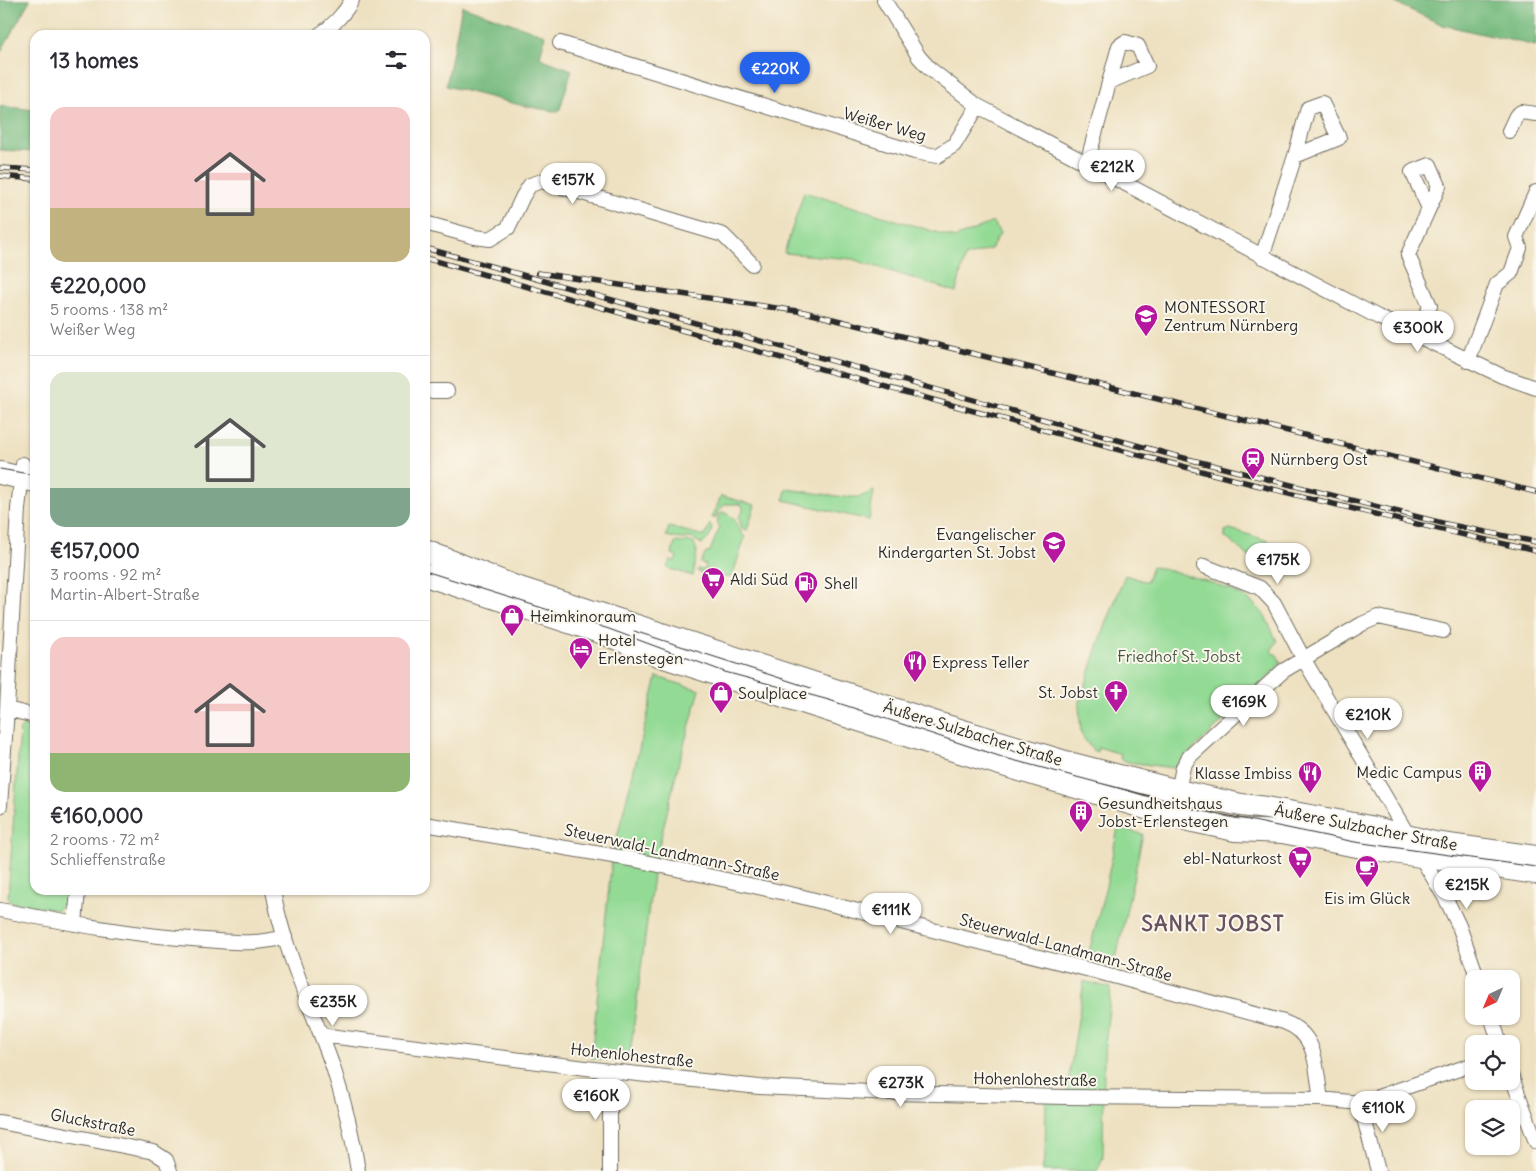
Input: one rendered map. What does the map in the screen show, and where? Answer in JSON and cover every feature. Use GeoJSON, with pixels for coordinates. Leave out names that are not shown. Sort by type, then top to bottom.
{"type":"FeatureCollection","features":[{"type":"Feature","properties":{"kind":"main road"},"geometry":{"type":"LineString","coordinates":[[0,459],[23,472]]}},
{"type":"Feature","properties":{"kind":"main road","name":"Äußere Sulzbacher Straße"},"geometry":{"type":"LineString","coordinates":[[430,553],[513,586],[954,739]]}},
{"type":"Feature","properties":{"kind":"main road","name":"Äußere Sulzbacher Straße"},"geometry":{"type":"LineString","coordinates":[[430,577],[603,633],[678,662],[1006,755],[1149,810],[1234,830],[1282,832],[1421,857],[1536,873]]}},
{"type":"Feature","properties":{"kind":"main road","name":"Äußere Sulzbacher Straße"},"geometry":{"type":"LineString","coordinates":[[1006,755],[1072,764],[1241,805],[1370,826],[1434,843],[1536,857]]}},
{"type":"Feature","properties":{"kind":"street"},"geometry":{"type":"LineString","coordinates":[[328,30],[347,9],[352,0]]}},
{"type":"Feature","properties":{"kind":"street"},"geometry":{"type":"LineString","coordinates":[[884,0],[919,57],[930,70],[978,106],[1262,257],[1417,336],[1502,376],[1536,388]]}},
{"type":"Feature","properties":{"kind":"street","name":"Weißer Weg"},"geometry":{"type":"LineString","coordinates":[[560,43],[915,152],[937,156],[954,145],[978,106]]}},
{"type":"Feature","properties":{"kind":"street"},"geometry":{"type":"LineString","coordinates":[[1087,163],[1109,82]]}},
{"type":"Feature","properties":{"kind":"street"},"geometry":{"type":"LineString","coordinates":[[1509,131],[1516,116],[1521,112],[1536,114]]}},
{"type":"Feature","properties":{"kind":"street"},"geometry":{"type":"LineString","coordinates":[[1262,257],[1295,156]]}},
{"type":"Feature","properties":{"kind":"street"},"geometry":{"type":"LineString","coordinates":[[430,224],[475,237],[490,239],[508,228],[523,196],[530,186],[542,181],[723,235],[752,264]]}},
{"type":"Feature","properties":{"kind":"street"},"geometry":{"type":"LineString","coordinates":[[1468,361],[1497,284],[1511,273],[1520,248],[1516,237],[1536,192]]}},
{"type":"Feature","properties":{"kind":"street"},"geometry":{"type":"LineString","coordinates":[[1417,336],[1430,306],[1408,255],[1428,206]]}},
{"type":"Feature","properties":{"kind":"street"},"geometry":{"type":"LineString","coordinates":[[430,391],[447,391]]}},
{"type":"Feature","properties":{"kind":"street"},"geometry":{"type":"LineString","coordinates":[[0,806],[23,472]]}},
{"type":"Feature","properties":{"kind":"street"},"geometry":{"type":"LineString","coordinates":[[1204,566],[1260,588],[1274,603],[1303,658],[1421,857],[1459,926],[1475,970]]}},
{"type":"Feature","properties":{"kind":"street"},"geometry":{"type":"LineString","coordinates":[[1178,791],[1184,767],[1189,757],[1283,671],[1303,658],[1362,624],[1378,617],[1443,631]]}},
{"type":"Feature","properties":{"kind":"street"},"geometry":{"type":"LineString","coordinates":[[7,709],[30,715]]}},
{"type":"Feature","properties":{"kind":"street","name":"Steuerwald-Landmann-Straße"},"geometry":{"type":"LineString","coordinates":[[430,825],[636,860],[799,896],[1098,972],[1284,1022],[1296,1027],[1305,1035],[1311,1045],[1321,1099]]}},
{"type":"Feature","properties":{"kind":"street"},"geometry":{"type":"LineString","coordinates":[[75,924],[78,895]]}},
{"type":"Feature","properties":{"kind":"street"},"geometry":{"type":"LineString","coordinates":[[274,895],[284,937],[342,1098],[353,1138],[358,1171]]}},
{"type":"Feature","properties":{"kind":"street"},"geometry":{"type":"LineString","coordinates":[[0,910],[160,938],[251,943],[267,942],[284,937]]}},
{"type":"Feature","properties":{"kind":"street","name":"Hohenlohestraße"},"geometry":{"type":"LineString","coordinates":[[321,1036],[759,1087],[893,1093],[1086,1098],[1321,1099],[1360,1103],[1465,1067]]}},
{"type":"Feature","properties":{"kind":"street"},"geometry":{"type":"LineString","coordinates":[[610,1071],[610,1171]]}},
{"type":"Feature","properties":{"kind":"street"},"geometry":{"type":"LineString","coordinates":[[1517,1090],[1536,1142]]}},
{"type":"Feature","properties":{"kind":"street"},"geometry":{"type":"LineString","coordinates":[[1360,1103],[1378,1171]]}},
{"type":"Feature","properties":{"kind":"street","name":"Gluckstraße"},"geometry":{"type":"LineString","coordinates":[[0,1122],[154,1152],[166,1160],[170,1171]]}},
{"type":"Feature","properties":{"kind":"green space"},"geometry":{"type":"Polygon","coordinates":[[[0,0],[30,0],[0,53],[0,0]]]}},
{"type":"Feature","properties":{"kind":"green space"},"geometry":{"type":"Polygon","coordinates":[[[1389,0],[1536,0],[1536,46],[1443,25],[1389,0]]]}},
{"type":"Feature","properties":{"kind":"green space"},"geometry":{"type":"Polygon","coordinates":[[[462,6],[545,35],[540,58],[572,70],[559,112],[524,106],[446,86],[462,6]]]}},
{"type":"Feature","properties":{"kind":"green space"},"geometry":{"type":"Polygon","coordinates":[[[0,106],[30,109],[30,152],[0,150],[0,106]]]}},
{"type":"Feature","properties":{"kind":"green space"},"geometry":{"type":"Polygon","coordinates":[[[804,192],[955,238],[993,222],[1000,233],[991,249],[965,257],[956,292],[852,259],[784,253],[804,192]]]}},
{"type":"Feature","properties":{"kind":"green space"},"geometry":{"type":"Polygon","coordinates":[[[786,489],[844,497],[860,497],[874,491],[869,520],[784,500],[786,489]]]}},
{"type":"Feature","properties":{"kind":"green space"},"geometry":{"type":"Polygon","coordinates":[[[721,496],[755,505],[747,530],[742,529],[738,518],[743,511],[743,507],[740,504],[725,504],[717,513],[716,518],[712,518],[721,496]]]}},
{"type":"Feature","properties":{"kind":"green space"},"geometry":{"type":"Polygon","coordinates":[[[723,512],[733,518],[745,537],[732,577],[722,577],[719,574],[704,574],[697,571],[698,569],[704,570],[706,565],[700,563],[706,553],[709,553],[720,527],[717,523],[719,515],[723,512]]]}},
{"type":"Feature","properties":{"kind":"green space"},"geometry":{"type":"Polygon","coordinates":[[[710,524],[712,527],[710,535],[702,544],[691,538],[680,539],[666,536],[669,527],[705,536],[710,524]]]}},
{"type":"Feature","properties":{"kind":"green space"},"geometry":{"type":"Polygon","coordinates":[[[1230,529],[1269,541],[1262,567],[1225,537],[1225,531],[1230,529]]]}},
{"type":"Feature","properties":{"kind":"green space"},"geometry":{"type":"Polygon","coordinates":[[[686,541],[694,543],[697,551],[693,576],[667,568],[670,560],[675,561],[677,556],[672,554],[675,543],[686,541]]]}},
{"type":"Feature","properties":{"kind":"green space","name":"Friedhof St. Jobst"},"geometry":{"type":"Polygon","coordinates":[[[1152,566],[1210,582],[1239,594],[1251,602],[1263,613],[1270,625],[1277,641],[1271,651],[1277,655],[1281,663],[1255,691],[1173,768],[1128,762],[1120,759],[1121,754],[1098,747],[1097,752],[1092,750],[1081,734],[1079,705],[1100,640],[1125,575],[1147,582],[1152,566]]]}},
{"type":"Feature","properties":{"kind":"green space"},"geometry":{"type":"Polygon","coordinates":[[[657,677],[700,690],[679,762],[654,867],[629,1063],[591,1058],[612,857],[657,677]]]}},
{"type":"Feature","properties":{"kind":"green space"},"geometry":{"type":"Polygon","coordinates":[[[23,726],[30,727],[30,895],[68,895],[67,901],[57,910],[11,902],[8,897],[20,729],[23,726]]]}},
{"type":"Feature","properties":{"kind":"green space"},"geometry":{"type":"Polygon","coordinates":[[[1118,828],[1143,834],[1116,959],[1089,952],[1106,886],[1118,828]]]}},
{"type":"Feature","properties":{"kind":"green space"},"geometry":{"type":"Polygon","coordinates":[[[1084,981],[1111,988],[1104,1057],[1103,1157],[1097,1171],[1042,1171],[1045,1156],[1046,1097],[1066,1097],[1084,981]]]}},
{"type":"Feature","properties":{"kind":"tram line"},"geometry":{"type":"LineString","coordinates":[[0,469],[30,474]]}},
{"type":"Feature","properties":{"kind":"tram line"},"geometry":{"type":"LineString","coordinates":[[430,573],[609,629],[725,672],[829,700],[1005,758],[1205,811],[1355,842],[1536,867]]}},
{"type":"Feature","properties":{"kind":"tram line"},"geometry":{"type":"LineString","coordinates":[[634,631],[811,688]]}},
{"type":"Feature","properties":{"kind":"tram line"},"geometry":{"type":"LineString","coordinates":[[918,722],[1049,762]]}},
{"type":"Feature","properties":{"kind":"railway"},"geometry":{"type":"LineString","coordinates":[[0,168],[30,170]]}},
{"type":"Feature","properties":{"kind":"railway"},"geometry":{"type":"LineString","coordinates":[[0,176],[30,179]]}},
{"type":"Feature","properties":{"kind":"railway"},"geometry":{"type":"LineString","coordinates":[[430,249],[1172,455],[1446,524],[1536,542]]}},
{"type":"Feature","properties":{"kind":"railway"},"geometry":{"type":"LineString","coordinates":[[430,259],[1117,449],[1396,519],[1536,551]]}},
{"type":"Feature","properties":{"kind":"railway"},"geometry":{"type":"LineString","coordinates":[[538,273],[804,312],[1536,492]]}},
{"type":"Feature","properties":{"kind":"place","name":"MONTESSORI Zentrum Nürnberg"},"geometry":{"type":"Point","coordinates":[1146,337]}},
{"type":"Feature","properties":{"kind":"place","name":"Nürnberg Ost"},"geometry":{"type":"Point","coordinates":[1253,480]}},
{"type":"Feature","properties":{"kind":"place","name":"Evangelischer Kindergarten St. Jobst"},"geometry":{"type":"Point","coordinates":[1054,564]}},
{"type":"Feature","properties":{"kind":"place","name":"Aldi Süd"},"geometry":{"type":"Point","coordinates":[713,600]}},
{"type":"Feature","properties":{"kind":"place","name":"Shell"},"geometry":{"type":"Point","coordinates":[806,604]}},
{"type":"Feature","properties":{"kind":"place","name":"Heimkinoraum"},"geometry":{"type":"Point","coordinates":[512,637]}},
{"type":"Feature","properties":{"kind":"place","name":"Hotel Erlenstegen"},"geometry":{"type":"Point","coordinates":[581,670]}},
{"type":"Feature","properties":{"kind":"place","name":"Express Teller"},"geometry":{"type":"Point","coordinates":[915,683]}},
{"type":"Feature","properties":{"kind":"place","name":"St. Jobst"},"geometry":{"type":"Point","coordinates":[1116,713]}},
{"type":"Feature","properties":{"kind":"place","name":"Soulplace"},"geometry":{"type":"Point","coordinates":[721,714]}},
{"type":"Feature","properties":{"kind":"place","name":"Medic Campus"},"geometry":{"type":"Point","coordinates":[1480,793]}},
{"type":"Feature","properties":{"kind":"place","name":"Klasse Imbiss"},"geometry":{"type":"Point","coordinates":[1310,794]}},
{"type":"Feature","properties":{"kind":"place","name":"Gesundheitshaus Jobst-Erlenstegen"},"geometry":{"type":"Point","coordinates":[1081,833]}},
{"type":"Feature","properties":{"kind":"place","name":"ebl-Naturkost"},"geometry":{"type":"Point","coordinates":[1300,879]}},
{"type":"Feature","properties":{"kind":"place","name":"Eis im Glück"},"geometry":{"type":"Point","coordinates":[1367,888]}},
{"type":"Feature","properties":{"kind":"district","name":"SANKT JOBST"},"geometry":{"type":"Point","coordinates":[1213,923]}}]}
